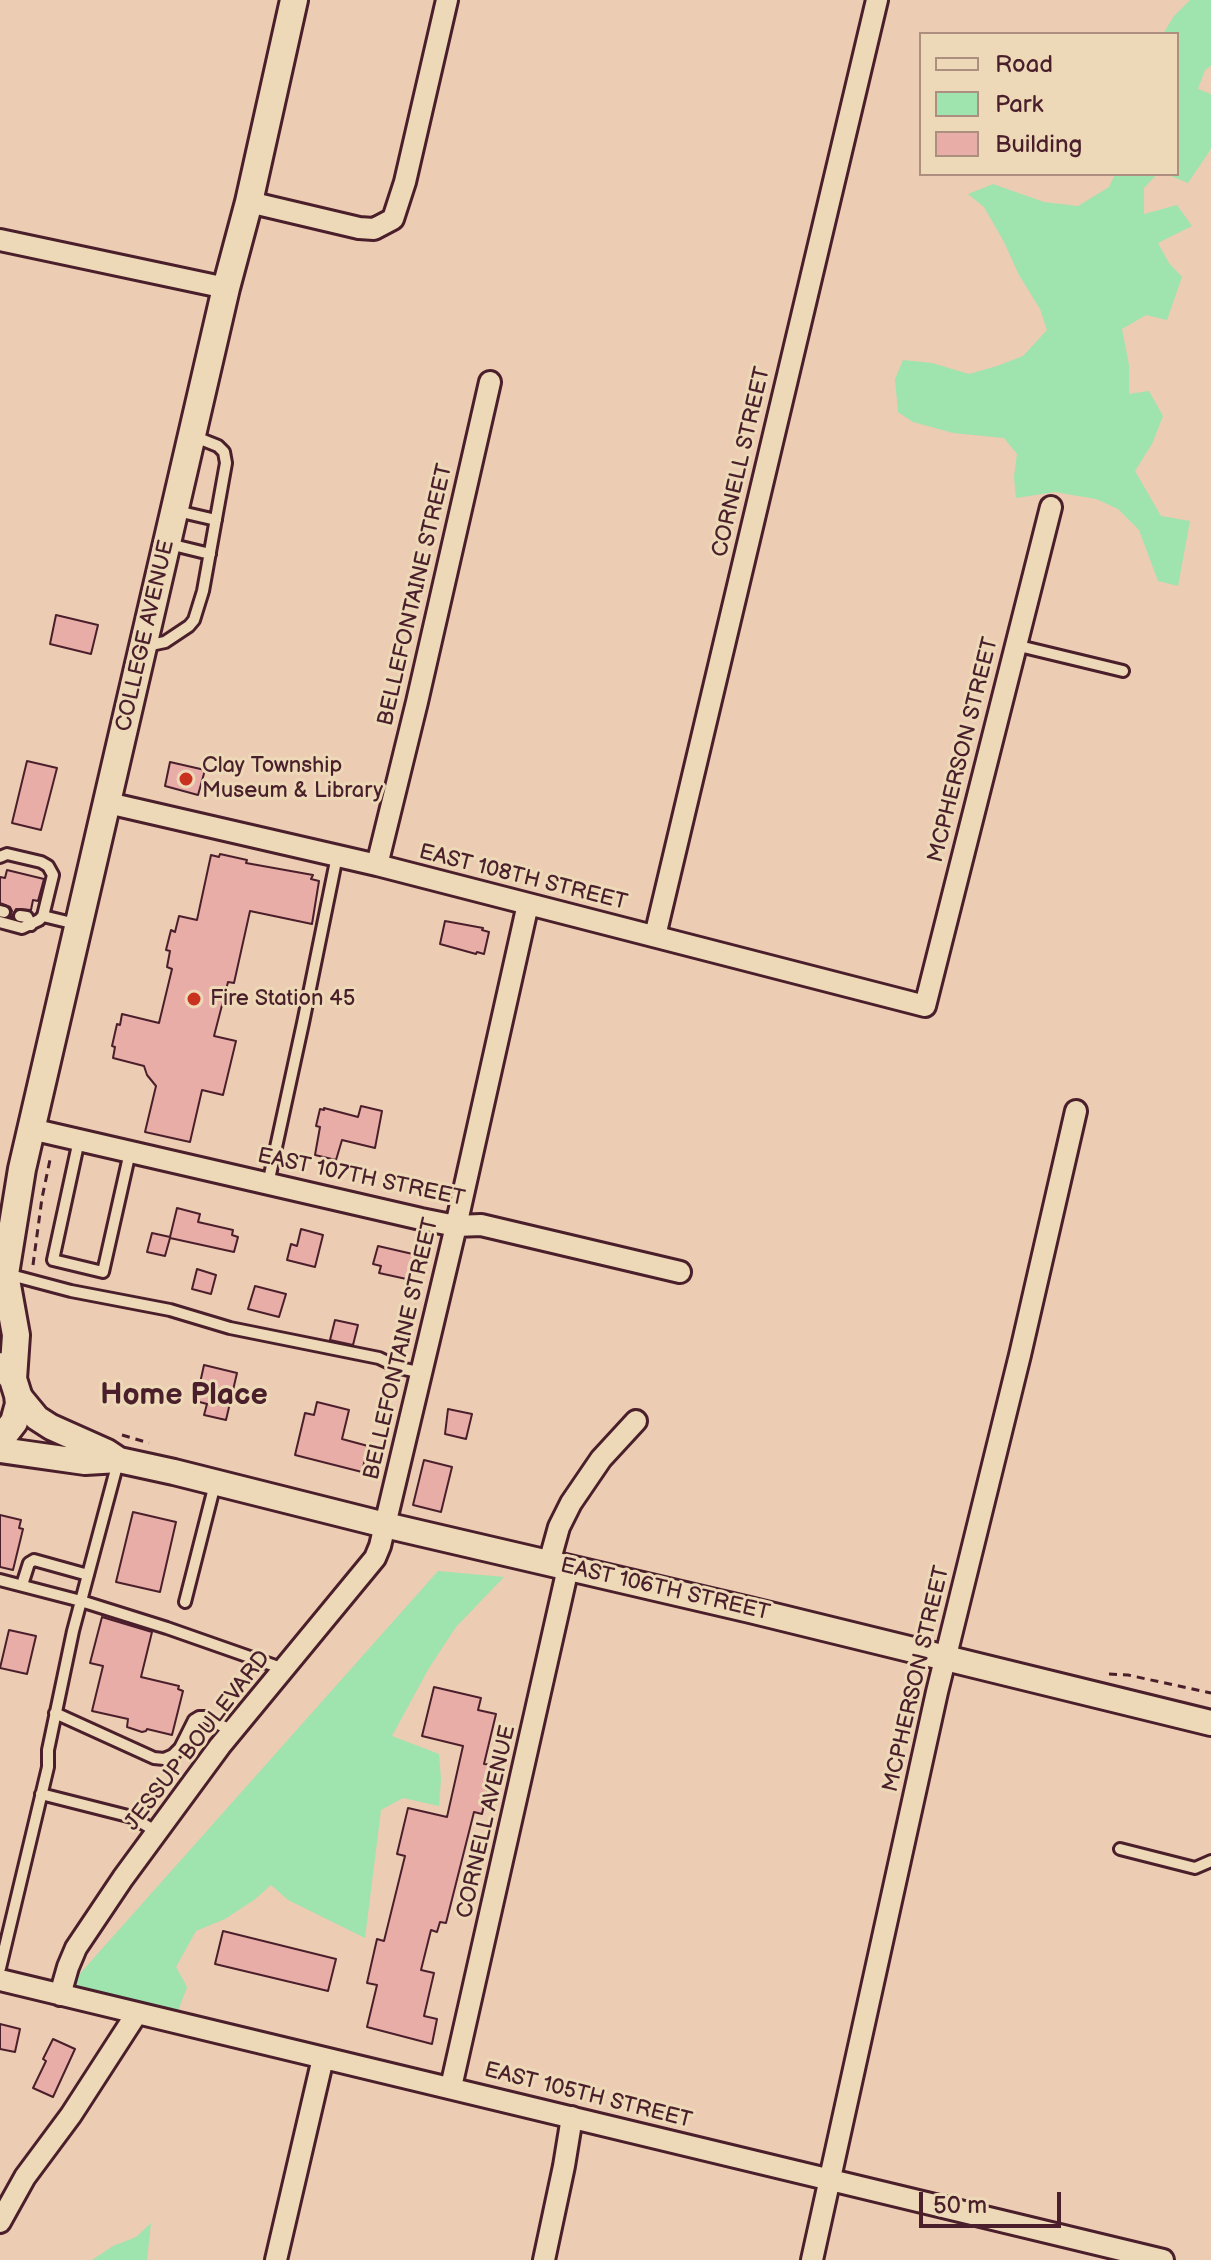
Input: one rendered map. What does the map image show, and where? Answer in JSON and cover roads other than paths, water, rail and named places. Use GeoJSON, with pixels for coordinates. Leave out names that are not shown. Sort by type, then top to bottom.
{"type":"FeatureCollection","features":[{"type":"Feature","properties":{"kind":"main road","name":"COLLEGE AVENUE"},"geometry":{"type":"LineString","coordinates":[[0,1440],[17,1414],[10,1379],[16,1335],[2,1278],[5,1235],[43,1132],[80,925],[294,0]]}},
{"type":"Feature","properties":{"kind":"street"},"geometry":{"type":"LineString","coordinates":[[249,202],[359,228],[374,229],[393,219],[405,182],[447,0]]}},
{"type":"Feature","properties":{"kind":"street","name":"CORNELL STREET"},"geometry":{"type":"LineString","coordinates":[[655,936],[877,0]]}},
{"type":"Feature","properties":{"kind":"street"},"geometry":{"type":"LineString","coordinates":[[0,240],[226,288]]}},
{"type":"Feature","properties":{"kind":"street","name":"BELLEFONTAINE STREET"},"geometry":{"type":"LineString","coordinates":[[377,865],[490,382]]}},
{"type":"Feature","properties":{"kind":"street","name":"MCPHERSON STREET"},"geometry":{"type":"LineString","coordinates":[[925,1006],[1051,507]]}},
{"type":"Feature","properties":{"kind":"street","name":"EAST 108TH STREET"},"geometry":{"type":"LineString","coordinates":[[108,803],[377,865],[925,1006]]}},
{"type":"Feature","properties":{"kind":"street","name":"BELLEFONTAINE STREET"},"geometry":{"type":"LineString","coordinates":[[385,1525],[528,904]]}},
{"type":"Feature","properties":{"kind":"street","name":"MCPHERSON STREET"},"geometry":{"type":"LineString","coordinates":[[812,2260],[933,1707],[1076,1111]]}},
{"type":"Feature","properties":{"kind":"street","name":"EAST 107TH STREET"},"geometry":{"type":"LineString","coordinates":[[43,1132],[456,1226],[481,1225],[680,1272]]}},
{"type":"Feature","properties":{"kind":"street","name":"EAST 106TH STREET"},"geometry":{"type":"LineString","coordinates":[[10,1379],[37,1418],[119,1460]]}},
{"type":"Feature","properties":{"kind":"street"},"geometry":{"type":"LineString","coordinates":[[559,1565],[559,1527],[571,1503],[601,1459],[636,1421]]}},
{"type":"Feature","properties":{"kind":"street","name":"EAST 106TH STREET"},"geometry":{"type":"LineString","coordinates":[[0,1450],[85,1462],[119,1460],[1211,1723]]}},
{"type":"Feature","properties":{"kind":"street","name":"JESSUP BOULEVARD"},"geometry":{"type":"LineString","coordinates":[[60,1995],[76,1948],[232,1731],[375,1558],[385,1525]]}},
{"type":"Feature","properties":{"kind":"street","name":"CORNELL AVENUE"},"geometry":{"type":"LineString","coordinates":[[451,2087],[559,1565]]}},
{"type":"Feature","properties":{"kind":"street","name":"EAST 105TH STREET"},"geometry":{"type":"LineString","coordinates":[[0,1980],[1163,2260]]}},
{"type":"Feature","properties":{"kind":"street"},"geometry":{"type":"LineString","coordinates":[[0,2222],[25,2177],[71,2115],[137,2013]]}},
{"type":"Feature","properties":{"kind":"street"},"geometry":{"type":"LineString","coordinates":[[276,2260],[323,2058]]}},
{"type":"Feature","properties":{"kind":"street"},"geometry":{"type":"LineString","coordinates":[[544,2260],[572,2117]]}},
{"type":"Feature","properties":{"kind":"lane"},"geometry":{"type":"LineString","coordinates":[[144,646],[165,642],[194,620],[201,600],[226,463],[224,452],[218,446],[192,436]]}},
{"type":"Feature","properties":{"kind":"lane"},"geometry":{"type":"LineString","coordinates":[[175,511],[216,520]]}},
{"type":"Feature","properties":{"kind":"lane"},"geometry":{"type":"LineString","coordinates":[[168,544],[210,554]]}},
{"type":"Feature","properties":{"kind":"lane"},"geometry":{"type":"LineString","coordinates":[[1015,645],[1123,671]]}},
{"type":"Feature","properties":{"kind":"lane"},"geometry":{"type":"LineString","coordinates":[[0,857],[7,854],[48,866],[53,875],[43,916],[22,928],[1,915]]}},
{"type":"Feature","properties":{"kind":"lane"},"geometry":{"type":"LineString","coordinates":[[268,1184],[337,856]]}},
{"type":"Feature","properties":{"kind":"lane"},"geometry":{"type":"LineString","coordinates":[[20,916],[27,917],[31,925]]}},
{"type":"Feature","properties":{"kind":"lane"},"geometry":{"type":"LineString","coordinates":[[43,916],[80,925]]}},
{"type":"Feature","properties":{"kind":"lane"},"geometry":{"type":"LineString","coordinates":[[79,1140],[53,1260],[103,1272],[130,1152]]}},
{"type":"Feature","properties":{"kind":"lane"},"geometry":{"type":"LineString","coordinates":[[2,1278],[31,1280],[170,1310],[230,1328],[379,1358],[400,1368],[422,1373]]}},
{"type":"Feature","properties":{"kind":"lane"},"geometry":{"type":"LineString","coordinates":[[0,1968],[4,1934],[48,1767],[55,1713],[81,1601],[119,1460]]}},
{"type":"Feature","properties":{"kind":"lane"},"geometry":{"type":"LineString","coordinates":[[185,1602],[216,1482]]}},
{"type":"Feature","properties":{"kind":"lane"},"geometry":{"type":"LineString","coordinates":[[22,1585],[29,1563],[34,1560],[88,1575]]}},
{"type":"Feature","properties":{"kind":"lane"},"geometry":{"type":"LineString","coordinates":[[0,1580],[81,1601],[284,1669]]}},
{"type":"Feature","properties":{"kind":"lane"},"geometry":{"type":"LineString","coordinates":[[55,1713],[154,1758],[164,1759],[173,1755],[180,1748],[194,1720],[199,1717],[232,1731]]}},
{"type":"Feature","properties":{"kind":"lane"},"geometry":{"type":"LineString","coordinates":[[41,1794],[132,1817],[157,1832]]}},
{"type":"Feature","properties":{"kind":"lane"},"geometry":{"type":"LineString","coordinates":[[1120,1849],[1195,1868],[1211,1861]]}},
{"type":"Feature","properties":{"kind":"place","name":"Clay Township Museum & Library"},"geometry":{"type":"Point","coordinates":[186,779]}},
{"type":"Feature","properties":{"kind":"place","name":"Fire Station 45"},"geometry":{"type":"Point","coordinates":[194,999]}},
{"type":"Feature","properties":{"kind":"district","name":"Home Place"},"geometry":{"type":"Point","coordinates":[184,1396]}}]}
